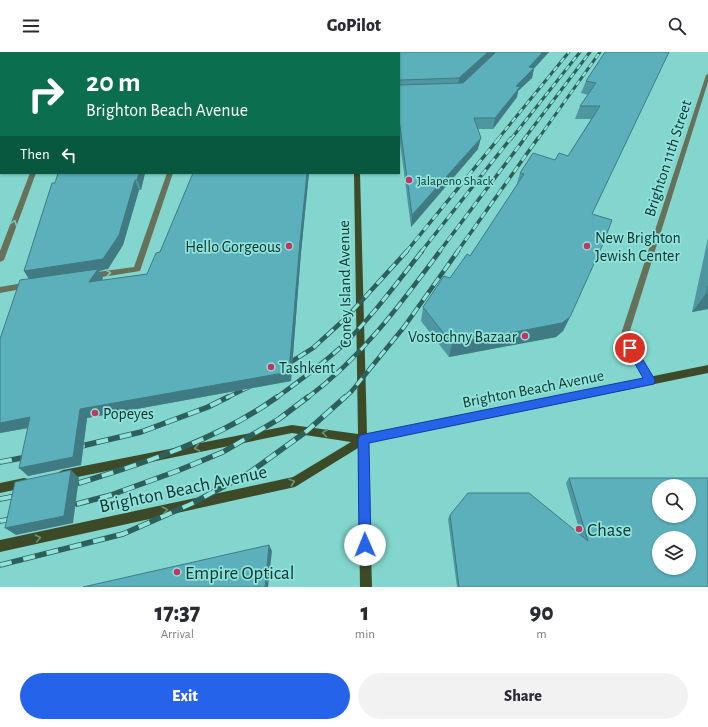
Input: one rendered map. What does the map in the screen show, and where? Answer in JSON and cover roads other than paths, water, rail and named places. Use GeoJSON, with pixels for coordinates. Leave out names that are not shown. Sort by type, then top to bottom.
{"type":"FeatureCollection","features":[{"type":"Feature","properties":{"kind":"main road","name":"Coney Island Avenue"},"geometry":{"type":"LineString","coordinates":[[357,174],[364,439],[366,587]]}},
{"type":"Feature","properties":{"kind":"main road","name":"Brighton Beach Avenue"},"geometry":{"type":"LineString","coordinates":[[54,477],[292,429],[364,439],[708,369]]}},
{"type":"Feature","properties":{"kind":"main road","name":"Brighton Beach Avenue"},"geometry":{"type":"LineString","coordinates":[[0,546],[295,482],[364,439]]}},
{"type":"Feature","properties":{"kind":"main road"},"geometry":{"type":"LineString","coordinates":[[0,488],[31,482]]}},
{"type":"Feature","properties":{"kind":"street","name":"Brighton 11th Street"},"geometry":{"type":"LineString","coordinates":[[650,381],[624,337],[708,75]]}},
{"type":"Feature","properties":{"kind":"street"},"geometry":{"type":"LineString","coordinates":[[0,260],[33,174]]}},
{"type":"Feature","properties":{"kind":"street"},"geometry":{"type":"LineString","coordinates":[[85,277],[137,269],[170,174]]}},
{"type":"Feature","properties":{"kind":"street"},"geometry":{"type":"LineString","coordinates":[[0,290],[40,284]]}},
{"type":"Feature","properties":{"kind":"railway"},"geometry":{"type":"LineString","coordinates":[[498,139],[569,52]]}},
{"type":"Feature","properties":{"kind":"railway"},"geometry":{"type":"LineString","coordinates":[[511,139],[580,52]]}},
{"type":"Feature","properties":{"kind":"railway"},"geometry":{"type":"LineString","coordinates":[[524,139],[590,52]]}},
{"type":"Feature","properties":{"kind":"railway"},"geometry":{"type":"LineString","coordinates":[[538,139],[600,52]]}},
{"type":"Feature","properties":{"kind":"railway"},"geometry":{"type":"LineString","coordinates":[[406,252],[499,138]]}},
{"type":"Feature","properties":{"kind":"railway"},"geometry":{"type":"LineString","coordinates":[[421,252],[511,138]]}},
{"type":"Feature","properties":{"kind":"railway"},"geometry":{"type":"LineString","coordinates":[[439,252],[525,138]]}},
{"type":"Feature","properties":{"kind":"railway"},"geometry":{"type":"LineString","coordinates":[[457,252],[538,138]]}},
{"type":"Feature","properties":{"kind":"railway"},"geometry":{"type":"LineString","coordinates":[[283,367],[313,348],[346,318],[407,251]]}},
{"type":"Feature","properties":{"kind":"railway"},"geometry":{"type":"LineString","coordinates":[[276,398],[325,361],[352,336],[422,251]]}},
{"type":"Feature","properties":{"kind":"railway"},"geometry":{"type":"LineString","coordinates":[[307,398],[345,366],[379,330],[440,251]]}},
{"type":"Feature","properties":{"kind":"railway"},"geometry":{"type":"LineString","coordinates":[[344,398],[351,392],[404,327],[458,251]]}},
{"type":"Feature","properties":{"kind":"railway"},"geometry":{"type":"LineString","coordinates":[[226,398],[253,385]]}},
{"type":"Feature","properties":{"kind":"railway"},"geometry":{"type":"LineString","coordinates":[[79,483],[130,467],[182,448],[231,425],[255,412],[277,397]]}},
{"type":"Feature","properties":{"kind":"railway"},"geometry":{"type":"LineString","coordinates":[[77,504],[111,495],[177,471],[223,452],[279,419],[308,397]]}},
{"type":"Feature","properties":{"kind":"railway"},"geometry":{"type":"LineString","coordinates":[[0,565],[123,534],[191,504],[249,473],[307,431],[345,397]]}},
{"type":"Feature","properties":{"kind":"railway"},"geometry":{"type":"LineString","coordinates":[[73,448],[141,432],[208,407],[226,398]]}},
{"type":"Feature","properties":{"kind":"railway"},"geometry":{"type":"LineString","coordinates":[[0,462],[32,456]]}},
{"type":"Feature","properties":{"kind":"railway"},"geometry":{"type":"LineString","coordinates":[[0,499],[21,495]]}},
{"type":"Feature","properties":{"kind":"railway"},"geometry":{"type":"LineString","coordinates":[[0,521],[18,518]]}},
{"type":"Feature","properties":{"kind":"place","name":"Jalapeno Shack"},"geometry":{"type":"Point","coordinates":[409,180]}},
{"type":"Feature","properties":{"kind":"place","name":"Hello Gorgeous"},"geometry":{"type":"Point","coordinates":[289,246]}},
{"type":"Feature","properties":{"kind":"place","name":"New Brighton Jewish Center"},"geometry":{"type":"Point","coordinates":[587,246]}},
{"type":"Feature","properties":{"kind":"place","name":"Vostochny Bazaar"},"geometry":{"type":"Point","coordinates":[525,336]}},
{"type":"Feature","properties":{"kind":"place","name":"Tashkent"},"geometry":{"type":"Point","coordinates":[271,367]}},
{"type":"Feature","properties":{"kind":"place","name":"Popeyes"},"geometry":{"type":"Point","coordinates":[95,413]}},
{"type":"Feature","properties":{"kind":"place","name":"Chase"},"geometry":{"type":"Point","coordinates":[579,529]}},
{"type":"Feature","properties":{"kind":"place","name":"Empire Optical"},"geometry":{"type":"Point","coordinates":[177,572]}}]}
